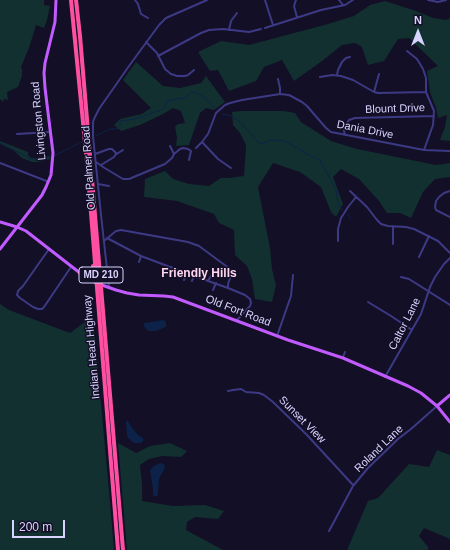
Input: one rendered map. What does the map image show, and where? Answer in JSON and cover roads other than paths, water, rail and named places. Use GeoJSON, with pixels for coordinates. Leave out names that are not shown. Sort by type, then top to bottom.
{"type":"FeatureCollection","features":[{"type":"Feature","properties":{"kind":"highway","name":"Indian Head Highway"},"geometry":{"type":"LineString","coordinates":[[71,0],[101,331],[118,550]]}},
{"type":"Feature","properties":{"kind":"highway","name":"Indian Head Highway"},"geometry":{"type":"LineString","coordinates":[[76,0],[123,550]]}},
{"type":"Feature","properties":{"kind":"highway"},"geometry":{"type":"LineString","coordinates":[[80,273],[86,274],[92,271],[94,257]]}},
{"type":"Feature","properties":{"kind":"main road","name":"Livingston Road"},"geometry":{"type":"LineString","coordinates":[[0,249],[42,195],[49,182],[52,170],[53,154],[44,74],[55,22],[56,0]]}},
{"type":"Feature","properties":{"kind":"main road","name":"Old Fort Road"},"geometry":{"type":"LineString","coordinates":[[0,222],[17,227],[32,235],[71,267],[96,283],[132,294],[173,297],[277,336],[343,358],[421,393],[437,406],[450,422]]}},
{"type":"Feature","properties":{"kind":"main road"},"geometry":{"type":"LineString","coordinates":[[437,406],[450,394]]}},
{"type":"Feature","properties":{"kind":"street"},"geometry":{"type":"LineString","coordinates":[[135,0],[141,14],[148,18]]}},
{"type":"Feature","properties":{"kind":"street","name":"Old Palmer Road"},"geometry":{"type":"LineString","coordinates":[[109,288],[100,215],[95,154],[93,122],[95,116],[159,25],[166,18],[207,0]]}},
{"type":"Feature","properties":{"kind":"street"},"geometry":{"type":"LineString","coordinates":[[265,0],[273,25]]}},
{"type":"Feature","properties":{"kind":"street"},"geometry":{"type":"LineString","coordinates":[[296,0],[294,8],[297,17]]}},
{"type":"Feature","properties":{"kind":"street"},"geometry":{"type":"LineString","coordinates":[[339,0],[343,6]]}},
{"type":"Feature","properties":{"kind":"street"},"geometry":{"type":"LineString","coordinates":[[265,28],[297,17],[343,6],[353,0]]}},
{"type":"Feature","properties":{"kind":"street"},"geometry":{"type":"LineString","coordinates":[[428,0],[434,2],[446,0]]}},
{"type":"Feature","properties":{"kind":"street"},"geometry":{"type":"LineString","coordinates":[[229,30],[231,21],[237,14]]}},
{"type":"Feature","properties":{"kind":"street"},"geometry":{"type":"LineString","coordinates":[[158,56],[206,31],[217,29],[249,32],[261,29]]}},
{"type":"Feature","properties":{"kind":"street"},"geometry":{"type":"LineString","coordinates":[[146,42],[158,56],[165,69],[173,75],[185,76],[194,70]]}},
{"type":"Feature","properties":{"kind":"street"},"geometry":{"type":"LineString","coordinates":[[407,51],[417,59],[423,69],[426,81],[426,92],[433,107],[433,125],[424,150]]}},
{"type":"Feature","properties":{"kind":"street"},"geometry":{"type":"LineString","coordinates":[[337,75],[342,62],[346,58],[350,57]]}},
{"type":"Feature","properties":{"kind":"street"},"geometry":{"type":"LineString","coordinates":[[374,92],[380,74]]}},
{"type":"Feature","properties":{"kind":"street"},"geometry":{"type":"LineString","coordinates":[[320,77],[337,75],[349,78],[374,92],[426,92]]}},
{"type":"Feature","properties":{"kind":"street"},"geometry":{"type":"LineString","coordinates":[[278,79],[280,94]]}},
{"type":"Feature","properties":{"kind":"street","name":"Dania Drive"},"geometry":{"type":"LineString","coordinates":[[196,148],[208,134],[216,113],[225,105],[242,100],[280,94],[289,95],[302,102],[331,132],[424,150],[450,151]]}},
{"type":"Feature","properties":{"kind":"street","name":"Blount Drive"},"geometry":{"type":"LineString","coordinates":[[345,135],[344,131],[346,125],[349,120],[355,118],[434,116]]}},
{"type":"Feature","properties":{"kind":"street"},"geometry":{"type":"LineString","coordinates":[[17,134],[50,132]]}},
{"type":"Feature","properties":{"kind":"street"},"geometry":{"type":"LineString","coordinates":[[202,142],[218,159],[231,168]]}},
{"type":"Feature","properties":{"kind":"street"},"geometry":{"type":"LineString","coordinates":[[170,146],[174,155]]}},
{"type":"Feature","properties":{"kind":"street"},"geometry":{"type":"LineString","coordinates":[[96,162],[123,179],[129,180],[163,165],[183,148],[190,150],[191,152],[189,160]]}},
{"type":"Feature","properties":{"kind":"street"},"geometry":{"type":"LineString","coordinates":[[95,154],[111,149],[115,151],[116,155]]}},
{"type":"Feature","properties":{"kind":"street"},"geometry":{"type":"LineString","coordinates":[[101,166],[123,150]]}},
{"type":"Feature","properties":{"kind":"street"},"geometry":{"type":"LineString","coordinates":[[0,163],[49,182]]}},
{"type":"Feature","properties":{"kind":"street"},"geometry":{"type":"LineString","coordinates":[[98,184],[109,186]]}},
{"type":"Feature","properties":{"kind":"street"},"geometry":{"type":"LineString","coordinates":[[350,190],[380,223],[393,227],[409,227],[440,243],[450,253]]}},
{"type":"Feature","properties":{"kind":"street"},"geometry":{"type":"LineString","coordinates":[[450,192],[444,193],[439,197],[434,207],[436,210],[450,217]]}},
{"type":"Feature","properties":{"kind":"street"},"geometry":{"type":"LineString","coordinates":[[338,241],[338,229],[341,218],[356,197]]}},
{"type":"Feature","properties":{"kind":"street"},"geometry":{"type":"LineString","coordinates":[[393,227],[393,244]]}},
{"type":"Feature","properties":{"kind":"street"},"geometry":{"type":"LineString","coordinates":[[104,240],[116,231],[121,230],[193,243],[231,270],[232,274],[228,288]]}},
{"type":"Feature","properties":{"kind":"street"},"geometry":{"type":"LineString","coordinates":[[419,257],[428,236]]}},
{"type":"Feature","properties":{"kind":"street"},"geometry":{"type":"LineString","coordinates":[[107,238],[141,256],[245,295],[251,301],[250,306],[237,320]]}},
{"type":"Feature","properties":{"kind":"street"},"geometry":{"type":"LineString","coordinates":[[49,249],[18,292],[17,295],[20,298],[33,307],[42,309],[71,267]]}},
{"type":"Feature","properties":{"kind":"street"},"geometry":{"type":"LineString","coordinates":[[139,262],[141,256]]}},
{"type":"Feature","properties":{"kind":"street","name":"Caltor Lane"},"geometry":{"type":"LineString","coordinates":[[385,377],[423,309],[432,283],[438,272],[450,258]]}},
{"type":"Feature","properties":{"kind":"street"},"geometry":{"type":"LineString","coordinates":[[184,280],[187,274]]}},
{"type":"Feature","properties":{"kind":"street"},"geometry":{"type":"LineString","coordinates":[[208,281],[212,274]]}},
{"type":"Feature","properties":{"kind":"street"},"geometry":{"type":"LineString","coordinates":[[277,336],[291,296],[293,275]]}},
{"type":"Feature","properties":{"kind":"street"},"geometry":{"type":"LineString","coordinates":[[192,281],[194,276]]}},
{"type":"Feature","properties":{"kind":"street"},"geometry":{"type":"LineString","coordinates":[[402,277],[409,279],[450,305]]}},
{"type":"Feature","properties":{"kind":"street"},"geometry":{"type":"LineString","coordinates":[[213,290],[216,283]]}},
{"type":"Feature","properties":{"kind":"street"},"geometry":{"type":"LineString","coordinates":[[368,302],[412,330]]}},
{"type":"Feature","properties":{"kind":"street"},"geometry":{"type":"LineString","coordinates":[[343,358],[345,352]]}},
{"type":"Feature","properties":{"kind":"street","name":"Sunset View"},"geometry":{"type":"LineString","coordinates":[[228,391],[240,389],[246,392],[259,393],[266,396],[307,435],[353,486]]}},
{"type":"Feature","properties":{"kind":"street","name":"Roland Lane"},"geometry":{"type":"LineString","coordinates":[[329,532],[353,486],[368,468],[379,456],[437,406]]}},
{"type":"Feature","properties":{"kind":"water"},"geometry":{"type":"Polygon","coordinates":[[[164,320],[166,327],[156,331],[149,331],[143,324],[145,323],[164,320]]]}},
{"type":"Feature","properties":{"kind":"water"},"geometry":{"type":"Polygon","coordinates":[[[127,420],[138,435],[143,438],[141,443],[134,443],[128,438],[127,420]]]}},
{"type":"Feature","properties":{"kind":"water"},"geometry":{"type":"Polygon","coordinates":[[[160,463],[164,464],[165,467],[159,479],[158,494],[157,496],[154,496],[150,470],[160,463]]]}},
{"type":"Feature","properties":{"kind":"waterway"},"geometry":{"type":"LineString","coordinates":[[95,136],[111,129],[117,129],[120,126],[120,121],[135,119],[161,110],[165,107],[167,101],[185,98],[191,92],[198,93],[215,108]]}},
{"type":"Feature","properties":{"kind":"waterway"},"geometry":{"type":"LineString","coordinates":[[222,114],[232,116],[240,122],[260,144],[273,140],[285,141],[320,160],[336,190],[338,203],[342,210]]}},
{"type":"Feature","properties":{"kind":"waterway"},"geometry":{"type":"LineString","coordinates":[[0,143],[31,159],[40,159],[56,155],[81,142]]}},
{"type":"Feature","properties":{"kind":"waterway"},"geometry":{"type":"LineString","coordinates":[[347,214],[351,219]]}},
{"type":"Feature","properties":{"kind":"district","name":"Friendly Hills"},"geometry":{"type":"Point","coordinates":[199,274]}}]}
